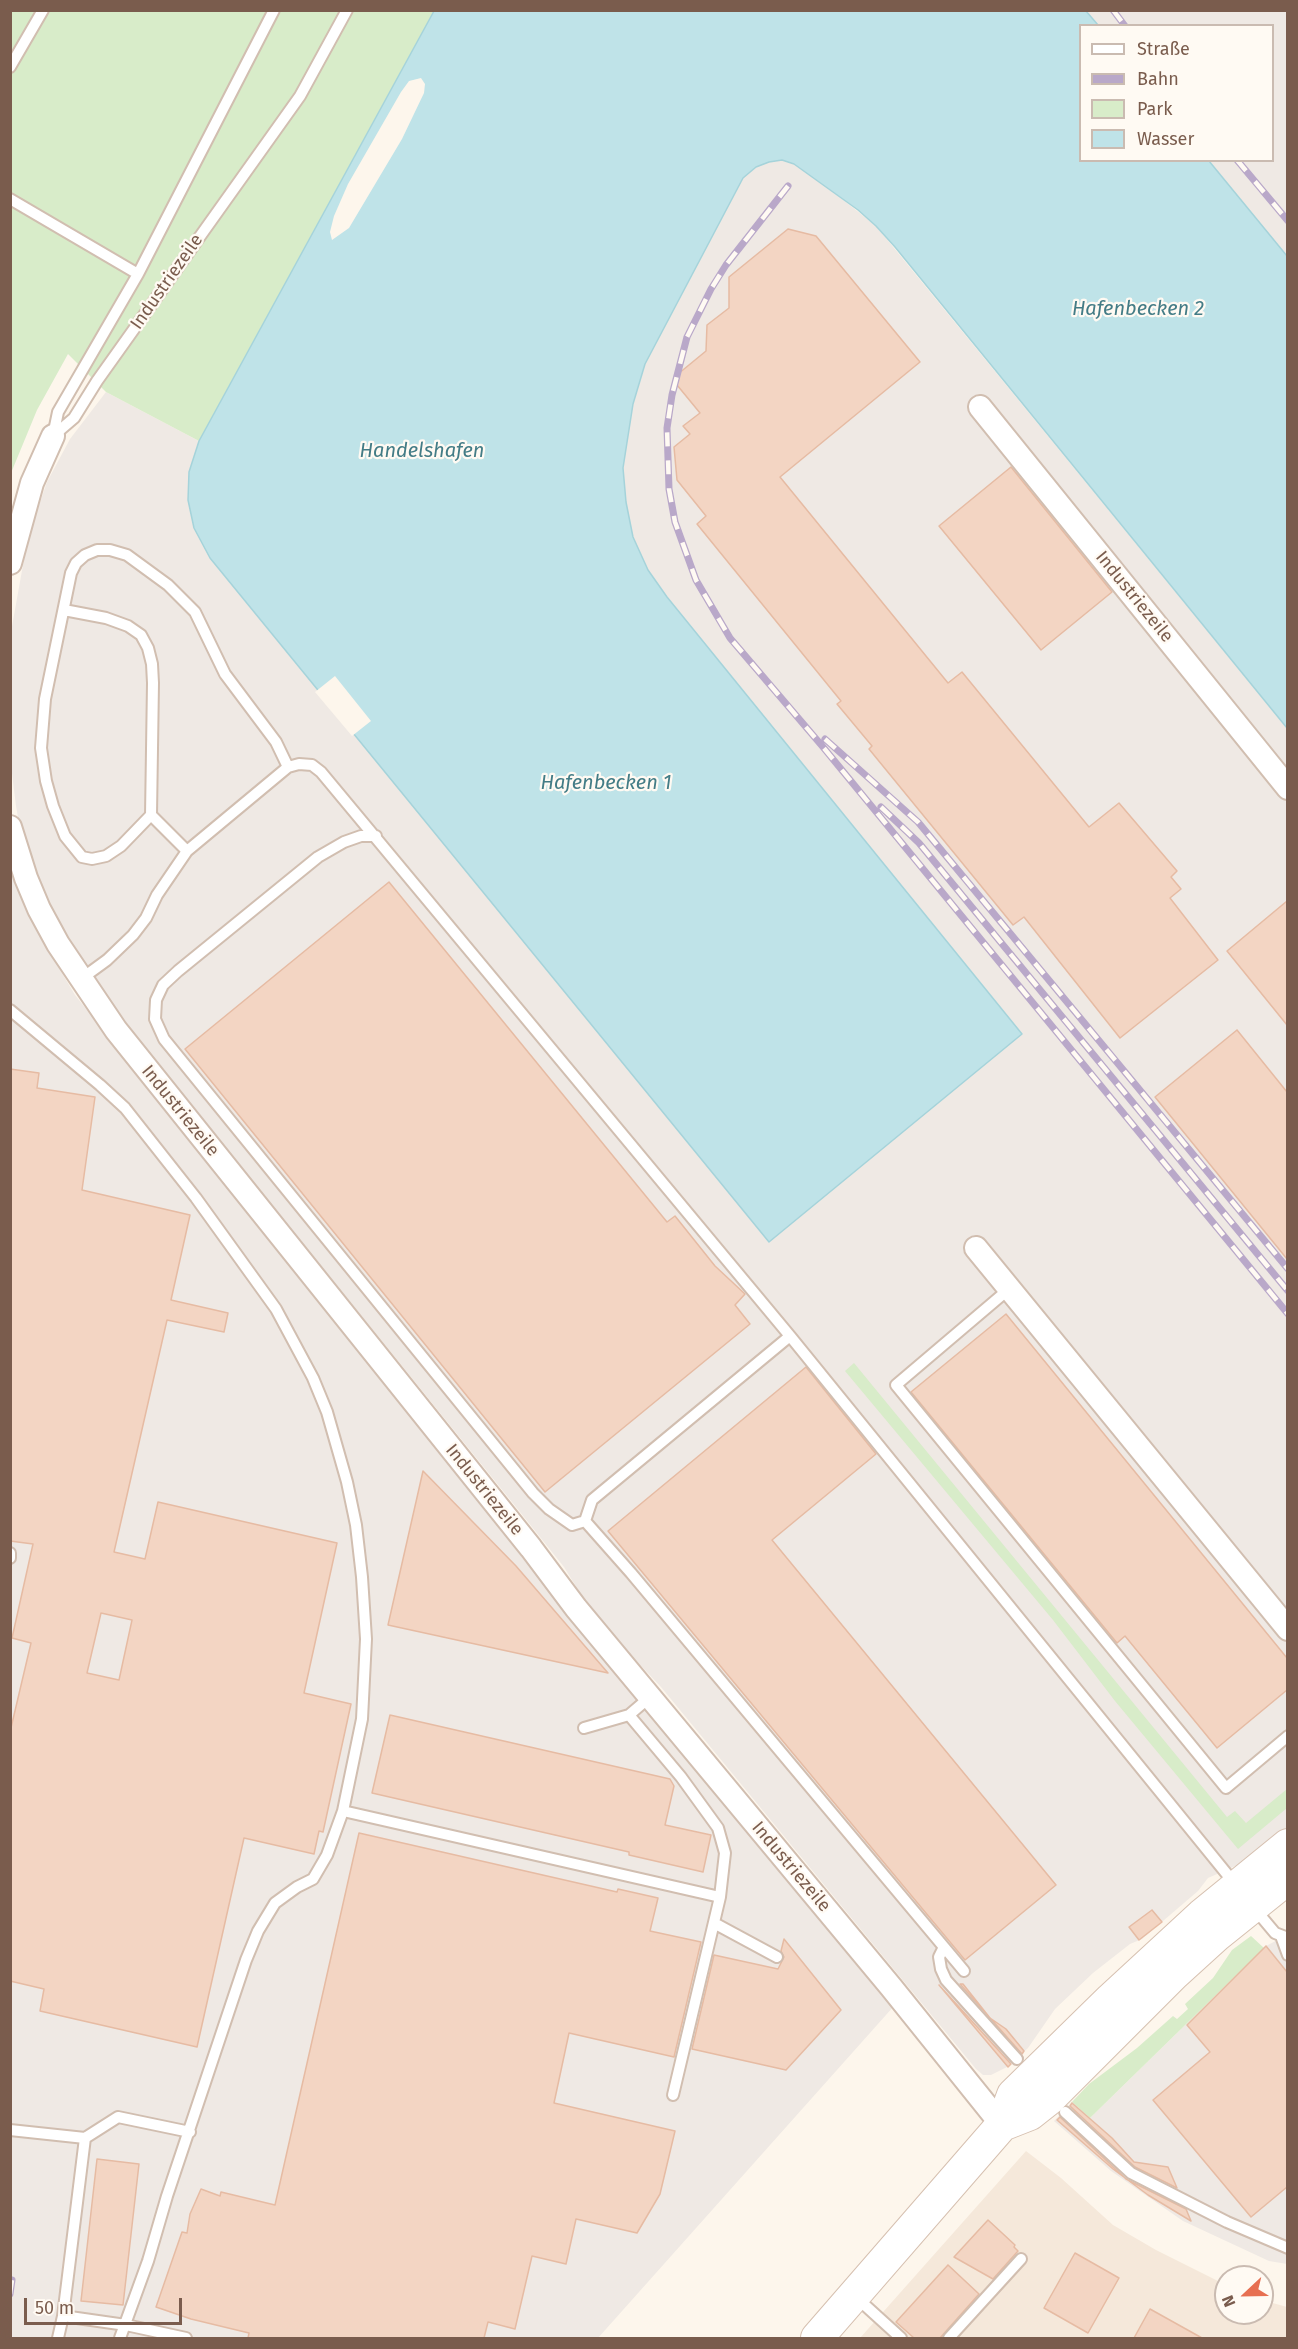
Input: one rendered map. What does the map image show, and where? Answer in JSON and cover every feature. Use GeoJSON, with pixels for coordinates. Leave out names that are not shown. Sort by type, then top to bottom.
{"type":"FeatureCollection","features":[{"type":"Feature","properties":{"kind":"main road"},"geometry":{"type":"LineString","coordinates":[[825,2333],[1002,2125],[1030,2114],[1048,2099],[1173,1975],[1287,1845]]}},
{"type":"Feature","properties":{"kind":"main road"},"geometry":{"type":"LineString","coordinates":[[1244,1896],[1287,1878]]}},
{"type":"Feature","properties":{"kind":"street","name":"Industriezeile"},"geometry":{"type":"LineString","coordinates":[[980,407],[1287,788]]}},
{"type":"Feature","properties":{"kind":"street","name":"Industriezeile"},"geometry":{"type":"LineString","coordinates":[[10,563],[32,483],[53,436]]}},
{"type":"Feature","properties":{"kind":"street","name":"Industriezeile"},"geometry":{"type":"LineString","coordinates":[[10,827],[26,878],[39,909],[81,979],[123,1039],[531,1548],[576,1608],[891,1987],[1002,2125]]}},
{"type":"Feature","properties":{"kind":"street"},"geometry":{"type":"LineString","coordinates":[[976,1248],[1287,1629]]}},
{"type":"Feature","properties":{"kind":"lane"},"geometry":{"type":"LineString","coordinates":[[10,68],[43,10]]}},
{"type":"Feature","properties":{"kind":"lane"},"geometry":{"type":"LineString","coordinates":[[53,436],[58,412],[138,274],[274,10]]}},
{"type":"Feature","properties":{"kind":"lane","name":"Industriezeile"},"geometry":{"type":"LineString","coordinates":[[53,436],[74,418],[97,381],[300,96],[347,10]]}},
{"type":"Feature","properties":{"kind":"lane"},"geometry":{"type":"LineString","coordinates":[[10,199],[138,274]]}},
{"type":"Feature","properties":{"kind":"lane"},"geometry":{"type":"LineString","coordinates":[[64,610],[106,618],[128,626],[141,635],[148,648],[152,664],[151,815],[121,846],[106,856],[92,859],[82,856],[65,836],[48,789],[41,748],[45,699],[71,573],[75,563],[96,550],[110,550],[127,555],[168,585],[195,612],[225,674],[276,742],[288,767]]}},
{"type":"Feature","properties":{"kind":"lane"},"geometry":{"type":"LineString","coordinates":[[81,979],[107,960],[134,935],[146,918],[157,895],[187,851],[288,767],[299,764],[312,765],[321,772],[790,1336],[1244,1896],[1275,1933],[1284,1937],[1287,1955]]}},
{"type":"Feature","properties":{"kind":"lane"},"geometry":{"type":"LineString","coordinates":[[151,815],[187,851]]}},
{"type":"Feature","properties":{"kind":"lane"},"geometry":{"type":"LineString","coordinates":[[376,836],[361,836],[344,842],[318,857],[178,971],[163,985],[156,1000],[156,1019],[164,1039],[534,1493],[549,1509],[572,1525],[585,1521]]}},
{"type":"Feature","properties":{"kind":"lane"},"geometry":{"type":"LineString","coordinates":[[10,1010],[125,1108],[196,1198],[276,1309],[313,1378],[327,1412],[347,1482],[356,1525],[365,1616],[362,1719],[343,1811],[327,1855],[314,1879],[297,1887],[275,1903],[258,1931],[246,1960],[120,2338]]}},
{"type":"Feature","properties":{"kind":"lane"},"geometry":{"type":"LineString","coordinates":[[1009,1289],[896,1385],[1226,1788],[1287,1736]]}},
{"type":"Feature","properties":{"kind":"lane"},"geometry":{"type":"LineString","coordinates":[[585,1521],[591,1500],[790,1336]]}},
{"type":"Feature","properties":{"kind":"lane"},"geometry":{"type":"LineString","coordinates":[[585,1521],[964,1971]]}},
{"type":"Feature","properties":{"kind":"lane"},"geometry":{"type":"LineString","coordinates":[[584,1728],[629,1715],[650,1697]]}},
{"type":"Feature","properties":{"kind":"lane"},"geometry":{"type":"LineString","coordinates":[[629,1715],[681,1777],[718,1828],[725,1853],[720,1897],[673,2095]]}},
{"type":"Feature","properties":{"kind":"lane"},"geometry":{"type":"LineString","coordinates":[[343,1811],[720,1897]]}},
{"type":"Feature","properties":{"kind":"lane"},"geometry":{"type":"LineString","coordinates":[[714,1923],[777,1957]]}},
{"type":"Feature","properties":{"kind":"lane"},"geometry":{"type":"LineString","coordinates":[[944,1947],[939,1957],[946,1980],[1017,2059]]}},
{"type":"Feature","properties":{"kind":"lane"},"geometry":{"type":"LineString","coordinates":[[1065,2112],[1131,2173],[1227,2222],[1287,2248]]}},
{"type":"Feature","properties":{"kind":"lane"},"geometry":{"type":"LineString","coordinates":[[10,2130],[85,2138],[118,2117],[190,2132]]}},
{"type":"Feature","properties":{"kind":"lane"},"geometry":{"type":"LineString","coordinates":[[58,2338],[63,2316],[85,2138]]}},
{"type":"Feature","properties":{"kind":"lane"},"geometry":{"type":"LineString","coordinates":[[949,2338],[1021,2259]]}},
{"type":"Feature","properties":{"kind":"lane"},"geometry":{"type":"LineString","coordinates":[[855,2296],[901,2338]]}},
{"type":"Feature","properties":{"kind":"lane"},"geometry":{"type":"LineString","coordinates":[[63,2316],[126,2325],[186,2338]]}},
{"type":"Feature","properties":{"kind":"shaded area"},"geometry":{"type":"Polygon","coordinates":[[[1086,11],[1287,11],[1287,256],[1210,162],[1274,162],[1274,24],[1097,24],[1086,11]]]}},
{"type":"Feature","properties":{"kind":"shaded area"},"geometry":{"type":"Polygon","coordinates":[[[782,160],[808,172],[876,226],[1287,728],[1287,1832],[1258,1856],[1208,1878],[1198,1891],[1142,1939],[1130,1944],[1093,1973],[1055,2009],[1028,2048],[1007,2067],[991,2075],[983,2075],[976,2069],[661,1687],[610,1633],[588,1606],[564,1567],[141,1043],[73,947],[54,916],[34,873],[21,834],[10,757],[11,632],[28,537],[47,482],[70,439],[106,392],[199,441],[189,472],[210,558],[354,734],[1022,1034],[667,597],[648,570],[633,537],[626,502],[623,468],[633,404],[645,364],[743,178],[756,167],[782,160]]]}},
{"type":"Feature","properties":{"kind":"shaded area"},"geometry":{"type":"Polygon","coordinates":[[[10,862],[21,895],[50,953],[75,995],[583,1634],[894,2006],[598,2338],[11,2338],[10,862]]]}},
{"type":"Feature","properties":{"kind":"shaded area"},"geometry":{"type":"Polygon","coordinates":[[[1287,1935],[1287,2264],[1269,2261],[1183,2221],[1111,2171],[1054,2121],[1072,2102],[1090,2118],[1266,1946],[1287,1935]]]}},
{"type":"Feature","properties":{"kind":"shaded area"},"geometry":{"type":"Polygon","coordinates":[[[1026,2151],[1061,2178],[1113,2225],[1214,2279],[1214,2325],[1274,2325],[1274,2303],[1287,2307],[1287,2338],[860,2338],[1026,2151]]]}},
{"type":"Feature","properties":{"kind":"green space"},"geometry":{"type":"Polygon","coordinates":[[[11,11],[434,11],[199,441],[106,392],[68,354],[37,410],[11,473],[11,11]]]}},
{"type":"Feature","properties":{"kind":"green space"},"geometry":{"type":"Polygon","coordinates":[[[854,1363],[1227,1817],[1235,1811],[1246,1823],[1287,1789],[1287,1808],[1238,1849],[1115,1701],[1053,1620],[845,1371],[854,1363]]]}},
{"type":"Feature","properties":{"kind":"green space"},"geometry":{"type":"Polygon","coordinates":[[[1251,1936],[1264,1948],[1090,2118],[1072,2102],[1089,2084],[1137,2048],[1173,2016],[1177,2019],[1188,2009],[1185,2004],[1213,1978],[1232,1950],[1251,1936]]]}},
{"type":"Feature","properties":{"kind":"water"},"geometry":{"type":"Polygon","coordinates":[[[434,11],[1086,11],[1097,24],[1079,24],[1079,162],[1210,162],[1287,256],[1287,728],[876,226],[858,210],[794,164],[782,160],[769,162],[756,167],[743,178],[645,364],[633,404],[623,468],[626,502],[633,537],[648,570],[667,597],[1022,1034],[769,1242],[210,558],[194,528],[188,500],[189,472],[199,441],[434,11]]]}},
{"type":"Feature","properties":{"kind":"pier"},"geometry":{"type":"Polygon","coordinates":[[[421,78],[425,84],[424,93],[402,139],[349,228],[332,240],[330,232],[334,216],[348,184],[401,92],[409,81],[421,78]]]}},
{"type":"Feature","properties":{"kind":"pier"},"geometry":{"type":"Polygon","coordinates":[[[335,676],[371,721],[352,736],[315,692],[335,676]]]}},
{"type":"Feature","properties":{"kind":"building"},"geometry":{"type":"Polygon","coordinates":[[[788,229],[816,236],[920,362],[780,477],[948,683],[962,672],[1089,827],[1119,803],[1177,871],[1171,877],[1181,889],[1170,898],[1218,960],[1120,1038],[1024,917],[1013,925],[869,749],[872,746],[837,704],[841,701],[697,524],[706,516],[677,480],[674,447],[690,434],[683,426],[700,413],[677,385],[678,374],[706,351],[707,325],[729,308],[729,277],[788,229]]]}},
{"type":"Feature","properties":{"kind":"building"},"geometry":{"type":"Polygon","coordinates":[[[1011,467],[1112,592],[1041,650],[939,526],[1011,467]]]}},
{"type":"Feature","properties":{"kind":"building"},"geometry":{"type":"Polygon","coordinates":[[[389,882],[667,1222],[675,1216],[715,1266],[745,1294],[735,1305],[750,1324],[545,1492],[185,1049],[389,882]]]}},
{"type":"Feature","properties":{"kind":"building"},"geometry":{"type":"Polygon","coordinates":[[[1287,901],[1287,1025],[1227,951],[1287,901]]]}},
{"type":"Feature","properties":{"kind":"building"},"geometry":{"type":"Polygon","coordinates":[[[1237,1030],[1287,1092],[1287,1259],[1155,1097],[1237,1030]]]}},
{"type":"Feature","properties":{"kind":"building"},"geometry":{"type":"Polygon","coordinates":[[[10,1069],[39,1073],[37,1088],[95,1097],[82,1190],[190,1215],[171,1300],[228,1313],[224,1332],[167,1320],[114,1552],[145,1559],[158,1502],[337,1543],[304,1693],[351,1704],[323,1832],[319,1831],[314,1854],[244,1838],[197,2047],[40,2011],[44,1989],[10,1981],[10,1732],[31,1643],[12,1638],[33,1544],[10,1541],[10,1069]],[[101,1613],[87,1673],[119,1680],[132,1620],[101,1613]]]}},
{"type":"Feature","properties":{"kind":"building"},"geometry":{"type":"Polygon","coordinates":[[[1006,1314],[1287,1658],[1287,1690],[1217,1748],[1125,1636],[1117,1643],[911,1392],[1006,1314]]]}},
{"type":"Feature","properties":{"kind":"building"},"geometry":{"type":"Polygon","coordinates":[[[806,1367],[876,1454],[772,1540],[1056,1885],[965,1960],[608,1531],[806,1367]]]}},
{"type":"Feature","properties":{"kind":"building"},"geometry":{"type":"Polygon","coordinates":[[[423,1471],[516,1566],[608,1673],[388,1625],[423,1471]]]}},
{"type":"Feature","properties":{"kind":"building"},"geometry":{"type":"Polygon","coordinates":[[[390,1715],[670,1779],[674,1786],[665,1825],[711,1835],[703,1872],[629,1855],[629,1852],[372,1793],[390,1715]]]}},
{"type":"Feature","properties":{"kind":"building"},"geometry":{"type":"Polygon","coordinates":[[[359,1833],[617,1892],[618,1889],[658,1898],[650,1931],[701,1942],[674,2057],[569,2033],[554,2103],[675,2131],[660,2194],[637,2233],[576,2219],[566,2264],[532,2256],[515,2329],[488,2322],[484,2338],[248,2338],[249,2333],[191,2319],[156,2307],[182,2232],[187,2233],[190,2214],[201,2189],[220,2196],[221,2192],[275,2205],[359,1833]]]}},
{"type":"Feature","properties":{"kind":"building"},"geometry":{"type":"Polygon","coordinates":[[[1152,1910],[1162,1922],[1139,1940],[1129,1927],[1152,1910]]]}},
{"type":"Feature","properties":{"kind":"building"},"geometry":{"type":"Polygon","coordinates":[[[784,1939],[841,2010],[786,2070],[692,2049],[714,1955],[778,1969],[784,1957],[781,1951],[784,1939]]]}},
{"type":"Feature","properties":{"kind":"building"},"geometry":{"type":"Polygon","coordinates":[[[1266,1946],[1287,1972],[1287,2187],[1251,2217],[1153,2100],[1210,2052],[1187,2025],[1266,1946]]]}},
{"type":"Feature","properties":{"kind":"building"},"geometry":{"type":"Polygon","coordinates":[[[960,1984],[963,1984],[989,2017],[960,1984]]]}},
{"type":"Feature","properties":{"kind":"building"},"geometry":{"type":"Polygon","coordinates":[[[939,1985],[1011,2064],[1008,2067],[939,1985]]]}},
{"type":"Feature","properties":{"kind":"building"},"geometry":{"type":"Polygon","coordinates":[[[990,2018],[1006,2029],[1024,2051],[1022,2054],[990,2018]]]}},
{"type":"Feature","properties":{"kind":"building"},"geometry":{"type":"Polygon","coordinates":[[[1072,2103],[1112,2138],[1134,2162],[1168,2167],[1177,2188],[1135,2167],[1070,2106],[1072,2103]]]}},
{"type":"Feature","properties":{"kind":"building"},"geometry":{"type":"Polygon","coordinates":[[[1060,2117],[1124,2177],[1057,2120],[1060,2117]]]}},
{"type":"Feature","properties":{"kind":"building"},"geometry":{"type":"Polygon","coordinates":[[[97,2159],[139,2164],[123,2305],[81,2301],[97,2159]]]}},
{"type":"Feature","properties":{"kind":"building"},"geometry":{"type":"Polygon","coordinates":[[[1127,2180],[1186,2209],[1191,2221],[1148,2195],[1127,2180]]]}},
{"type":"Feature","properties":{"kind":"building"},"geometry":{"type":"Polygon","coordinates":[[[988,2220],[1015,2245],[1018,2251],[993,2279],[954,2257],[988,2220]]]}},
{"type":"Feature","properties":{"kind":"building"},"geometry":{"type":"Polygon","coordinates":[[[1075,2253],[1119,2278],[1088,2333],[1044,2308],[1075,2253]]]}},
{"type":"Feature","properties":{"kind":"building"},"geometry":{"type":"Polygon","coordinates":[[[948,2265],[979,2294],[940,2338],[914,2338],[896,2322],[948,2265]]]}},
{"type":"Feature","properties":{"kind":"building"},"geometry":{"type":"Polygon","coordinates":[[[1150,2309],[1202,2338],[1134,2338],[1150,2309]]]}},
{"type":"Feature","properties":{"kind":"railway"},"geometry":{"type":"LineString","coordinates":[[1113,10],[1124,24]]}},
{"type":"Feature","properties":{"kind":"railway"},"geometry":{"type":"LineString","coordinates":[[1239,162],[1288,221]]}},
{"type":"Feature","properties":{"kind":"railway"},"geometry":{"type":"LineString","coordinates":[[788,186],[726,265],[711,289],[687,337],[672,395],[667,428],[669,489],[675,522],[696,580],[730,638],[823,747],[1288,1314]]}},
{"type":"Feature","properties":{"kind":"railway"},"geometry":{"type":"LineString","coordinates":[[825,739],[918,822],[1288,1269]]}},
{"type":"Feature","properties":{"kind":"railway"},"geometry":{"type":"LineString","coordinates":[[881,807],[919,843],[1288,1291]]}},
{"type":"Feature","properties":{"kind":"railway"},"geometry":{"type":"LineString","coordinates":[[10,2294],[12,2280]]}},
{"type":"Feature","properties":{"kind":"water label","name":"Hafenbecken 2"},"geometry":{"type":"Point","coordinates":[1138,309]}},
{"type":"Feature","properties":{"kind":"water label","name":"Handelshafen"},"geometry":{"type":"Point","coordinates":[422,451]}},
{"type":"Feature","properties":{"kind":"water label","name":"Hafenbecken 1"},"geometry":{"type":"Point","coordinates":[606,783]}}]}
